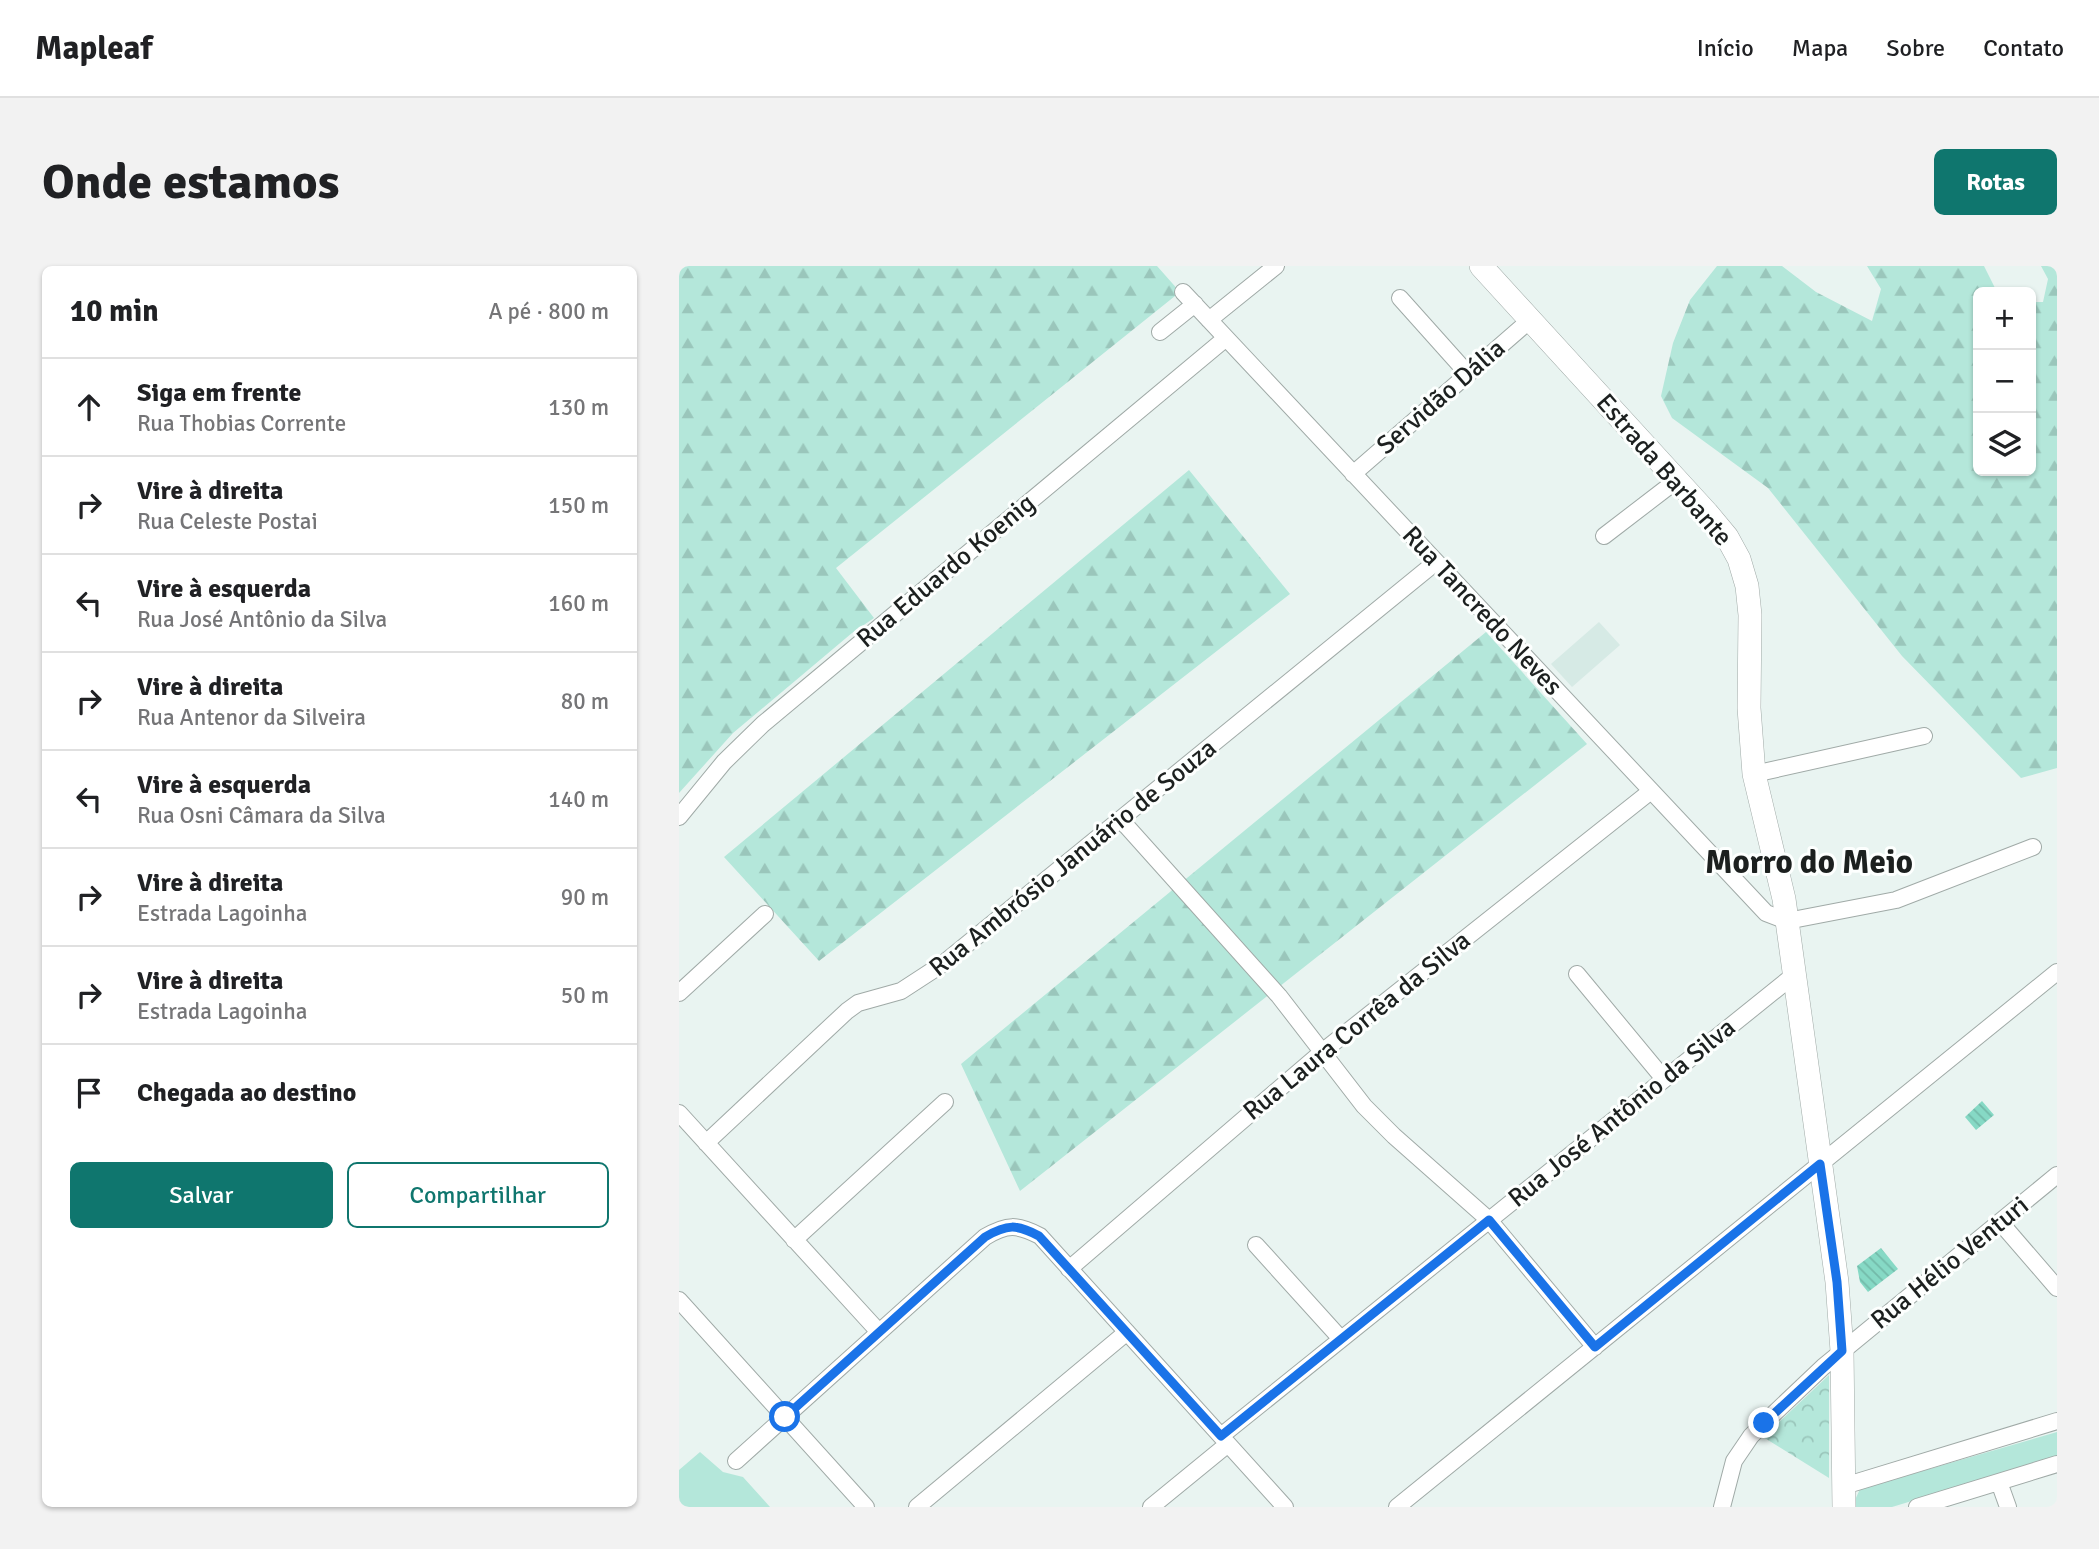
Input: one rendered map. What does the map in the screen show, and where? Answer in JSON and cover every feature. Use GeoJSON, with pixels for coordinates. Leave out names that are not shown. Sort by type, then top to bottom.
{"type":"FeatureCollection","features":[{"type":"Feature","properties":{"kind":"main road","name":"Estrada Barbante"},"geometry":{"type":"LineString","coordinates":[[1481,266],[1727,537],[1739,559],[1747,586],[1750,615],[1749,708],[1754,774],[1780,877],[1837,1282],[1842,1351],[1844,1496]]}},
{"type":"Feature","properties":{"kind":"street"},"geometry":{"type":"LineString","coordinates":[[1209,320],[1276,266]]}},
{"type":"Feature","properties":{"kind":"street","name":"Rua Tancredo Neves"},"geometry":{"type":"LineString","coordinates":[[1183,292],[1766,913],[1787,921]]}},
{"type":"Feature","properties":{"kind":"street"},"geometry":{"type":"LineString","coordinates":[[1400,298],[1468,374]]}},
{"type":"Feature","properties":{"kind":"street"},"geometry":{"type":"LineString","coordinates":[[1160,332],[1195,304]]}},
{"type":"Feature","properties":{"kind":"street","name":"Servidão Dália"},"geometry":{"type":"LineString","coordinates":[[1353,474],[1530,320]]}},
{"type":"Feature","properties":{"kind":"street","name":"Rua Eduardo Koenig"},"geometry":{"type":"LineString","coordinates":[[679,817],[724,762],[763,724],[1226,338]]}},
{"type":"Feature","properties":{"kind":"street"},"geometry":{"type":"LineString","coordinates":[[1604,536],[1677,480]]}},
{"type":"Feature","properties":{"kind":"street","name":"Rua Ambrósio Januário de Souza"},"geometry":{"type":"LineString","coordinates":[[706,1143],[847,1011],[858,1003],[901,991],[944,964],[1436,562]]}},
{"type":"Feature","properties":{"kind":"street"},"geometry":{"type":"LineString","coordinates":[[1754,774],[1924,736]]}},
{"type":"Feature","properties":{"kind":"street","name":"Rua Laura Corrêa da Silva"},"geometry":{"type":"LineString","coordinates":[[1069,1269],[1322,1052],[1651,791]]}},
{"type":"Feature","properties":{"kind":"street"},"geometry":{"type":"LineString","coordinates":[[1122,821],[1279,996],[1379,1121],[1489,1220],[1595,1347]]}},
{"type":"Feature","properties":{"kind":"street"},"geometry":{"type":"LineString","coordinates":[[1787,921],[1896,900],[2033,847]]}},
{"type":"Feature","properties":{"kind":"street"},"geometry":{"type":"LineString","coordinates":[[679,993],[765,914]]}},
{"type":"Feature","properties":{"kind":"street"},"geometry":{"type":"LineString","coordinates":[[1397,1507],[2057,972]]}},
{"type":"Feature","properties":{"kind":"street"},"geometry":{"type":"LineString","coordinates":[[1577,974],[1664,1080]]}},
{"type":"Feature","properties":{"kind":"street","name":"Rua José Antônio da Silva"},"geometry":{"type":"LineString","coordinates":[[1151,1507],[1341,1339],[1794,975]]}},
{"type":"Feature","properties":{"kind":"street"},"geometry":{"type":"LineString","coordinates":[[794,1240],[945,1102]]}},
{"type":"Feature","properties":{"kind":"street"},"geometry":{"type":"LineString","coordinates":[[679,1113],[879,1332]]}},
{"type":"Feature","properties":{"kind":"street","name":"Rua Hélio Venturi"},"geometry":{"type":"LineString","coordinates":[[1722,1507],[1734,1461],[1751,1436],[1808,1380],[2057,1174]]}},
{"type":"Feature","properties":{"kind":"street"},"geometry":{"type":"LineString","coordinates":[[2000,1222],[2057,1288]]}},
{"type":"Feature","properties":{"kind":"street"},"geometry":{"type":"LineString","coordinates":[[736,1461],[985,1237],[999,1229],[1018,1226],[1039,1236],[1285,1507]]}},
{"type":"Feature","properties":{"kind":"street"},"geometry":{"type":"LineString","coordinates":[[1256,1245],[1341,1339]]}},
{"type":"Feature","properties":{"kind":"street"},"geometry":{"type":"LineString","coordinates":[[679,1300],[866,1507]]}},
{"type":"Feature","properties":{"kind":"street"},"geometry":{"type":"LineString","coordinates":[[917,1507],[1127,1332]]}},
{"type":"Feature","properties":{"kind":"street"},"geometry":{"type":"LineString","coordinates":[[1844,1496],[2057,1421]]}},
{"type":"Feature","properties":{"kind":"street"},"geometry":{"type":"LineString","coordinates":[[1917,1507],[2057,1464]]}},
{"type":"Feature","properties":{"kind":"street"},"geometry":{"type":"LineString","coordinates":[[1999,1482],[2008,1507]]}},
{"type":"Feature","properties":{"kind":"shaded area"},"geometry":{"type":"Polygon","coordinates":[[[1599,622],[1620,645],[1572,687],[1551,664],[1599,622]]]}},
{"type":"Feature","properties":{"kind":"green space"},"geometry":{"type":"Polygon","coordinates":[[[679,266],[1157,266],[1180,292],[836,568],[874,618],[852,633],[733,733],[679,793],[679,266]]]}},
{"type":"Feature","properties":{"kind":"green space"},"geometry":{"type":"Polygon","coordinates":[[[1717,266],[1782,266],[1816,292],[1872,321],[1881,289],[1867,266],[1984,266],[1994,287],[1973,287],[1973,476],[2036,476],[2036,302],[2043,302],[2048,279],[2041,266],[2057,266],[2057,768],[2021,778],[1902,656],[1768,488],[1672,418],[1661,396],[1673,343],[1690,300],[1717,266]]]}},
{"type":"Feature","properties":{"kind":"green space"},"geometry":{"type":"Polygon","coordinates":[[[1189,470],[1290,594],[819,961],[724,857],[1189,470]]]}},
{"type":"Feature","properties":{"kind":"green space"},"geometry":{"type":"Polygon","coordinates":[[[1486,632],[1587,744],[1020,1191],[961,1064],[1486,632]]]}},
{"type":"Feature","properties":{"kind":"green space"},"geometry":{"type":"Polygon","coordinates":[[[1829,1375],[1829,1478],[1763,1437],[1829,1375]]]}},
{"type":"Feature","properties":{"kind":"green space"},"geometry":{"type":"Polygon","coordinates":[[[2057,1432],[2057,1457],[1892,1507],[1856,1507],[1855,1500],[1860,1489],[2057,1432]]]}},
{"type":"Feature","properties":{"kind":"green space"},"geometry":{"type":"Polygon","coordinates":[[[700,1452],[723,1472],[743,1477],[770,1507],[679,1507],[679,1470],[700,1452]]]}},
{"type":"Feature","properties":{"kind":"building"},"geometry":{"type":"Polygon","coordinates":[[[1982,1101],[1994,1115],[1976,1130],[1965,1117],[1982,1101]]]}},
{"type":"Feature","properties":{"kind":"building"},"geometry":{"type":"Polygon","coordinates":[[[1881,1248],[1898,1269],[1868,1292],[1860,1282],[1857,1266],[1881,1248]]]}},
{"type":"Feature","properties":{"kind":"district","name":"Morro do Meio"},"geometry":{"type":"Point","coordinates":[1809,862]}},
{"type":"Feature","properties":{"kind":"route"},"geometry":{"type":"LineString","coordinates":[[785,1417],[985,1237],[999,1229],[1018,1226],[1039,1236],[1221,1436],[1489,1220],[1595,1347],[1820,1164],[1837,1282],[1842,1351],[1764,1423]]}}]}
